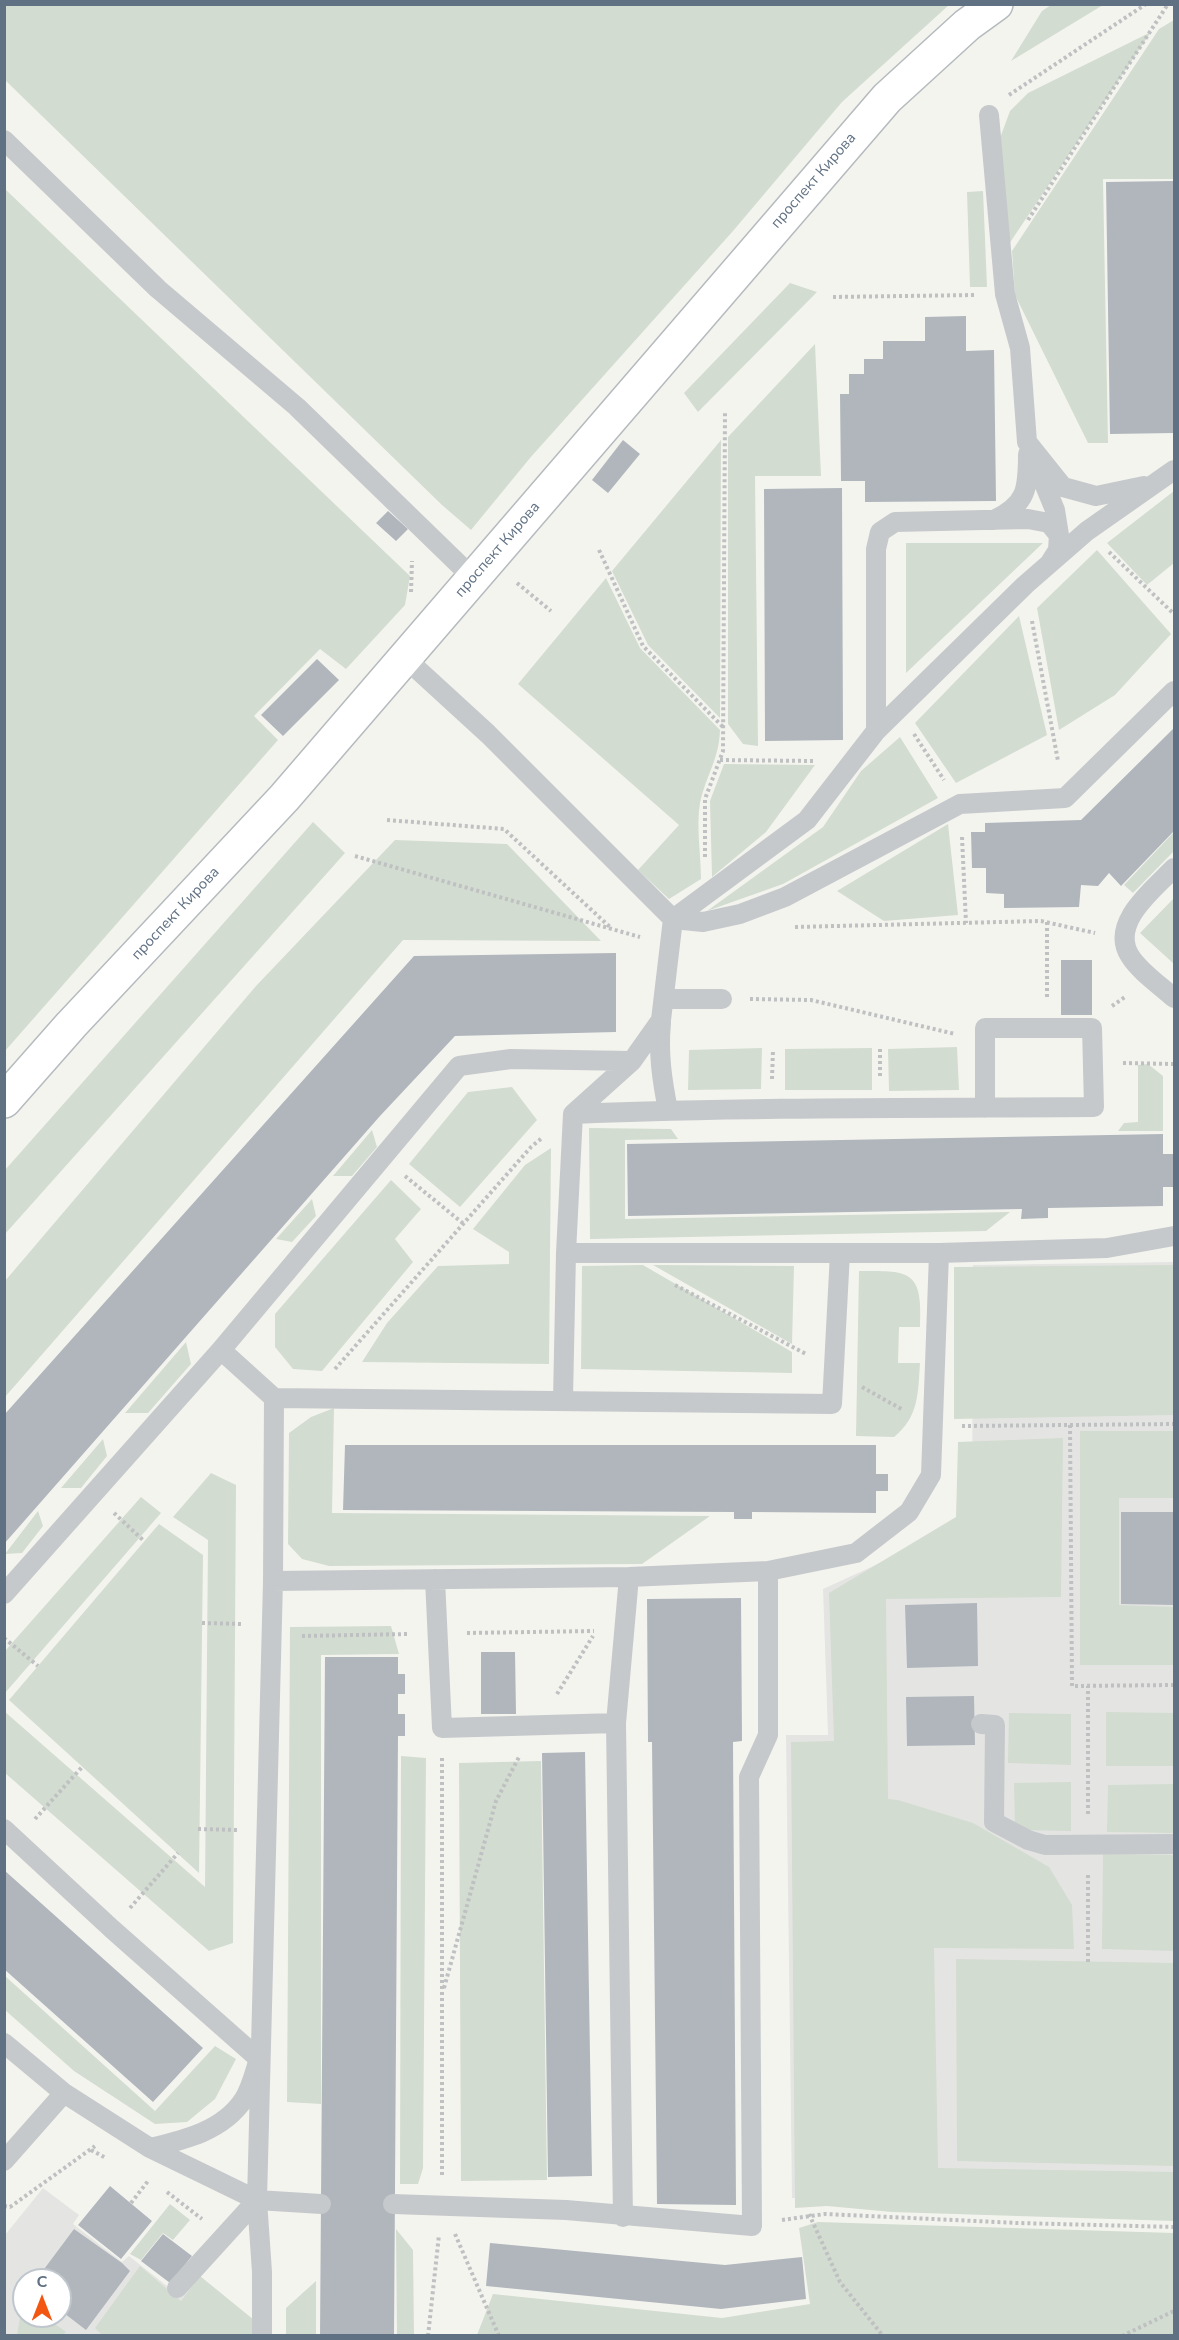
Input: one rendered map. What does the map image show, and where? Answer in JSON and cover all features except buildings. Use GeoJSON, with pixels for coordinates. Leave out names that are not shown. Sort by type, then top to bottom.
{"type":"FeatureCollection","features":[{"type":"Feature","properties":{"kind":"main road","name":"проспект Кирова"},"geometry":{"type":"LineString","coordinates":[[4,1101],[71,1025],[284,798],[887,98],[967,25],[996,4]]}},
{"type":"Feature","properties":{"kind":"lane"},"geometry":{"type":"LineString","coordinates":[[989,115],[1005,294],[1020,348],[1028,442],[1028,478],[1024,496],[1011,512],[991,521]]}},
{"type":"Feature","properties":{"kind":"lane"},"geometry":{"type":"LineString","coordinates":[[4,140],[158,289],[297,407],[473,578]]}},
{"type":"Feature","properties":{"kind":"lane"},"geometry":{"type":"LineString","coordinates":[[1028,442],[1063,487],[1096,496],[1153,484]]}},
{"type":"Feature","properties":{"kind":"lane"},"geometry":{"type":"LineString","coordinates":[[1028,442],[1055,510],[1059,535],[1058,550],[1050,563]]}},
{"type":"Feature","properties":{"kind":"lane"},"geometry":{"type":"LineString","coordinates":[[668,1110],[658,1047],[673,919],[807,820],[876,731],[1025,585],[1087,531],[1174,470]]}},
{"type":"Feature","properties":{"kind":"lane"},"geometry":{"type":"LineString","coordinates":[[876,731],[876,549],[880,532],[895,522],[1028,519],[1049,523],[1059,535]]}},
{"type":"Feature","properties":{"kind":"lane"},"geometry":{"type":"LineString","coordinates":[[405,658],[488,734],[673,919],[703,922],[740,914],[785,897],[960,804],[1065,798],[1174,691]]}},
{"type":"Feature","properties":{"kind":"lane"},"geometry":{"type":"LineString","coordinates":[[1174,868],[1140,903],[1129,919],[1124,939],[1130,957],[1174,998]]}},
{"type":"Feature","properties":{"kind":"lane"},"geometry":{"type":"LineString","coordinates":[[665,999],[722,999]]}},
{"type":"Feature","properties":{"kind":"lane"},"geometry":{"type":"LineString","coordinates":[[563,1400],[566,1252],[573,1114],[632,1061],[662,1020]]}},
{"type":"Feature","properties":{"kind":"lane"},"geometry":{"type":"LineString","coordinates":[[573,1114],[668,1110],[984,1108],[1094,1107],[1092,1028],[984,1028],[984,1108]]}},
{"type":"Feature","properties":{"kind":"lane"},"geometry":{"type":"LineString","coordinates":[[4,1594],[221,1350],[459,1066],[511,1059],[632,1061]]}},
{"type":"Feature","properties":{"kind":"lane"},"geometry":{"type":"LineString","coordinates":[[566,1252],[939,1253],[1107,1248],[1174,1236]]}},
{"type":"Feature","properties":{"kind":"lane"},"geometry":{"type":"LineString","coordinates":[[221,1350],[274,1398],[832,1404],[832,1369],[840,1252]]}},
{"type":"Feature","properties":{"kind":"lane"},"geometry":{"type":"LineString","coordinates":[[273,1581],[629,1577],[768,1571],[856,1553],[909,1512],[931,1475],[939,1253]]}},
{"type":"Feature","properties":{"kind":"lane"},"geometry":{"type":"LineString","coordinates":[[262,2336],[262,2272],[257,2200],[273,1581],[274,1398]]}},
{"type":"Feature","properties":{"kind":"lane"},"geometry":{"type":"LineString","coordinates":[[393,2204],[566,2210],[623,2217],[752,2226],[749,1777],[768,1735],[768,1571]]}},
{"type":"Feature","properties":{"kind":"lane"},"geometry":{"type":"LineString","coordinates":[[623,2217],[616,1723],[629,1577]]}},
{"type":"Feature","properties":{"kind":"lane"},"geometry":{"type":"LineString","coordinates":[[435,1579],[442,1728],[616,1723]]}},
{"type":"Feature","properties":{"kind":"lane"},"geometry":{"type":"LineString","coordinates":[[981,1724],[995,1725],[994,1821],[1028,1840],[1046,1845],[1174,1844]]}},
{"type":"Feature","properties":{"kind":"lane"},"geometry":{"type":"LineString","coordinates":[[11,1835],[112,1929],[259,2059]]}},
{"type":"Feature","properties":{"kind":"lane"},"geometry":{"type":"LineString","coordinates":[[4,2043],[64,2093],[150,2148],[257,2200],[321,2204]]}},
{"type":"Feature","properties":{"kind":"lane"},"geometry":{"type":"LineString","coordinates":[[150,2148],[200,2135],[223,2119],[244,2099],[259,2059]]}},
{"type":"Feature","properties":{"kind":"lane"},"geometry":{"type":"LineString","coordinates":[[4,2161],[64,2093]]}},
{"type":"Feature","properties":{"kind":"lane"},"geometry":{"type":"LineString","coordinates":[[177,2288],[257,2200]]}},
{"type":"Feature","properties":{"kind":"path"},"geometry":{"type":"LineString","coordinates":[[989,115],[1016,88],[1146,4]]}},
{"type":"Feature","properties":{"kind":"path"},"geometry":{"type":"LineString","coordinates":[[1003,258],[1168,4]]}},
{"type":"Feature","properties":{"kind":"path"},"geometry":{"type":"LineString","coordinates":[[833,297],[1005,294]]}},
{"type":"Feature","properties":{"kind":"path"},"geometry":{"type":"LineString","coordinates":[[705,894],[705,799],[723,751],[725,412]]}},
{"type":"Feature","properties":{"kind":"path"},"geometry":{"type":"LineString","coordinates":[[1087,531],[1174,614]]}},
{"type":"Feature","properties":{"kind":"path"},"geometry":{"type":"LineString","coordinates":[[599,550],[643,646],[723,728]]}},
{"type":"Feature","properties":{"kind":"path"},"geometry":{"type":"LineString","coordinates":[[1025,585],[1065,798]]}},
{"type":"Feature","properties":{"kind":"path"},"geometry":{"type":"LineString","coordinates":[[720,760],[852,762]]}},
{"type":"Feature","properties":{"kind":"path"},"geometry":{"type":"LineString","coordinates":[[387,820],[504,829],[612,928]]}},
{"type":"Feature","properties":{"kind":"path"},"geometry":{"type":"LineString","coordinates":[[355,856],[669,945]]}},
{"type":"Feature","properties":{"kind":"path"},"geometry":{"type":"LineString","coordinates":[[1047,922],[1048,1029]]}},
{"type":"Feature","properties":{"kind":"path"},"geometry":{"type":"LineString","coordinates":[[789,927],[1047,922],[1124,939]]}},
{"type":"Feature","properties":{"kind":"path"},"geometry":{"type":"LineString","coordinates":[[1076,1029],[1134,991],[1159,984]]}},
{"type":"Feature","properties":{"kind":"path"},"geometry":{"type":"LineString","coordinates":[[722,999],[811,1000],[984,1041]]}},
{"type":"Feature","properties":{"kind":"path"},"geometry":{"type":"LineString","coordinates":[[1093,1065],[1147,1061],[1174,1064]]}},
{"type":"Feature","properties":{"kind":"path"},"geometry":{"type":"LineString","coordinates":[[309,1398],[465,1225],[531,1147],[573,1114]]}},
{"type":"Feature","properties":{"kind":"path"},"geometry":{"type":"LineString","coordinates":[[383,1158],[465,1225]]}},
{"type":"Feature","properties":{"kind":"path"},"geometry":{"type":"LineString","coordinates":[[665,1279],[832,1369],[934,1428]]}},
{"type":"Feature","properties":{"kind":"path"},"geometry":{"type":"LineString","coordinates":[[972,1426],[1174,1424]]}},
{"type":"Feature","properties":{"kind":"path"},"geometry":{"type":"LineString","coordinates":[[1070,1425],[1072,1686],[1174,1684]]}},
{"type":"Feature","properties":{"kind":"path"},"geometry":{"type":"LineString","coordinates":[[93,1494],[144,1541]]}},
{"type":"Feature","properties":{"kind":"path"},"geometry":{"type":"LineString","coordinates":[[442,1995],[496,1802],[538,1725],[629,1577]]}},
{"type":"Feature","properties":{"kind":"path"},"geometry":{"type":"LineString","coordinates":[[202,1623],[271,1630],[437,1634],[596,1631]]}},
{"type":"Feature","properties":{"kind":"path"},"geometry":{"type":"LineString","coordinates":[[4,1638],[38,1666]]}},
{"type":"Feature","properties":{"kind":"path"},"geometry":{"type":"LineString","coordinates":[[428,2336],[442,2206],[442,1728]]}},
{"type":"Feature","properties":{"kind":"path"},"geometry":{"type":"LineString","coordinates":[[11,1835],[82,1767]]}},
{"type":"Feature","properties":{"kind":"path"},"geometry":{"type":"LineString","coordinates":[[198,1829],[266,1831]]}},
{"type":"Feature","properties":{"kind":"path"},"geometry":{"type":"LineString","coordinates":[[112,1929],[178,1852]]}},
{"type":"Feature","properties":{"kind":"path"},"geometry":{"type":"LineString","coordinates":[[4,2206],[10,2207],[63,2171],[115,2126]]}},
{"type":"Feature","properties":{"kind":"path"},"geometry":{"type":"LineString","coordinates":[[131,2203],[148,2181]]}},
{"type":"Feature","properties":{"kind":"path"},"geometry":{"type":"LineString","coordinates":[[442,2206],[499,2336]]}},
{"type":"Feature","properties":{"kind":"path"},"geometry":{"type":"LineString","coordinates":[[752,2226],[809,2214],[1174,2227]]}},
{"type":"Feature","properties":{"kind":"path"},"geometry":{"type":"LineString","coordinates":[[809,2214],[840,2282],[883,2336]]}},
{"type":"Feature","properties":{"kind":"path"},"geometry":{"type":"LineString","coordinates":[[1122,2336],[1174,2311]]}},
{"type":"Feature","properties":{"kind":"shaded area"},"geometry":{"type":"Polygon","coordinates":[[[4,5],[949,5],[842,102],[733,231],[530,458],[471,530],[442,505],[5,80],[4,5]]]}},
{"type":"Feature","properties":{"kind":"shaded area"},"geometry":{"type":"Polygon","coordinates":[[[1051,5],[1103,5],[1011,61],[1042,11],[1051,5]]]}},
{"type":"Feature","properties":{"kind":"shaded area"},"geometry":{"type":"Polygon","coordinates":[[[1174,20],[1174,179],[1103,179],[1108,443],[1088,443],[1015,295],[1012,251],[1159,29],[1174,20]]]}},
{"type":"Feature","properties":{"kind":"shaded area"},"geometry":{"type":"Polygon","coordinates":[[[1151,32],[1009,244],[1000,138],[1010,111],[1028,93],[1151,32]]]}},
{"type":"Feature","properties":{"kind":"shaded area"},"geometry":{"type":"Polygon","coordinates":[[[5,189],[410,576],[405,605],[346,669],[320,649],[254,716],[278,740],[5,1051],[5,189]]]}},
{"type":"Feature","properties":{"kind":"shaded area"},"geometry":{"type":"Polygon","coordinates":[[[983,191],[987,287],[970,287],[967,192],[983,191]]]}},
{"type":"Feature","properties":{"kind":"shaded area"},"geometry":{"type":"Polygon","coordinates":[[[790,283],[817,292],[698,412],[684,393],[790,283]]]}},
{"type":"Feature","properties":{"kind":"shaded area"},"geometry":{"type":"Polygon","coordinates":[[[815,344],[821,476],[755,476],[758,746],[743,744],[728,724],[728,437],[815,344]]]}},
{"type":"Feature","properties":{"kind":"shaded area"},"geometry":{"type":"Polygon","coordinates":[[[721,440],[720,718],[648,645],[612,571],[721,440]]]}},
{"type":"Feature","properties":{"kind":"shaded area"},"geometry":{"type":"Polygon","coordinates":[[[1174,491],[1174,563],[1147,585],[1107,543],[1174,491]]]}},
{"type":"Feature","properties":{"kind":"shaded area"},"geometry":{"type":"Polygon","coordinates":[[[906,543],[1043,543],[906,673],[906,543]]]}},
{"type":"Feature","properties":{"kind":"shaded area"},"geometry":{"type":"Polygon","coordinates":[[[1097,550],[1171,634],[1115,695],[1059,730],[1037,608],[1097,550]]]}},
{"type":"Feature","properties":{"kind":"shaded area"},"geometry":{"type":"Polygon","coordinates":[[[606,578],[640,648],[720,730],[715,759],[700,803],[701,879],[669,899],[638,870],[679,825],[518,684],[606,578]]]}},
{"type":"Feature","properties":{"kind":"shaded area"},"geometry":{"type":"Polygon","coordinates":[[[1019,616],[1047,735],[956,783],[915,723],[1019,616]]]}},
{"type":"Feature","properties":{"kind":"shaded area"},"geometry":{"type":"Polygon","coordinates":[[[900,737],[938,798],[783,884],[707,911],[823,827],[861,771],[900,737]]]}},
{"type":"Feature","properties":{"kind":"shaded area"},"geometry":{"type":"Polygon","coordinates":[[[724,764],[815,765],[766,832],[712,877],[710,801],[724,764]]]}},
{"type":"Feature","properties":{"kind":"shaded area"},"geometry":{"type":"Polygon","coordinates":[[[313,822],[345,853],[5,1234],[5,1170],[313,822]]]}},
{"type":"Feature","properties":{"kind":"shaded area"},"geometry":{"type":"Polygon","coordinates":[[[948,824],[958,915],[884,921],[837,891],[948,824]]]}},
{"type":"Feature","properties":{"kind":"shaded area"},"geometry":{"type":"Polygon","coordinates":[[[1174,832],[1174,851],[1133,893],[1124,885],[1174,832]]]}},
{"type":"Feature","properties":{"kind":"shaded area"},"geometry":{"type":"Polygon","coordinates":[[[395,840],[507,844],[601,941],[403,940],[5,1397],[5,1281],[256,986],[395,840]]]}},
{"type":"Feature","properties":{"kind":"shaded area"},"geometry":{"type":"Polygon","coordinates":[[[1174,898],[1174,964],[1140,933],[1174,898]]]}},
{"type":"Feature","properties":{"kind":"shaded area"},"geometry":{"type":"Polygon","coordinates":[[[957,1047],[959,1090],[889,1091],[888,1049],[957,1047]]]}},
{"type":"Feature","properties":{"kind":"shaded area"},"geometry":{"type":"Polygon","coordinates":[[[762,1048],[761,1089],[688,1090],[689,1050],[762,1048]]]}},
{"type":"Feature","properties":{"kind":"shaded area"},"geometry":{"type":"Polygon","coordinates":[[[872,1048],[872,1090],[785,1090],[785,1049],[872,1048]]]}},
{"type":"Feature","properties":{"kind":"shaded area"},"geometry":{"type":"Polygon","coordinates":[[[1148,1064],[1163,1076],[1163,1131],[1118,1131],[1124,1123],[1138,1122],[1138,1065],[1148,1064]]]}},
{"type":"Feature","properties":{"kind":"shaded area"},"geometry":{"type":"Polygon","coordinates":[[[512,1087],[537,1120],[460,1207],[409,1164],[468,1092],[512,1087]]]}},
{"type":"Feature","properties":{"kind":"shaded area"},"geometry":{"type":"Polygon","coordinates":[[[589,1128],[671,1129],[678,1139],[625,1140],[625,1219],[1010,1212],[986,1231],[590,1239],[589,1128]]]}},
{"type":"Feature","properties":{"kind":"shaded area"},"geometry":{"type":"Polygon","coordinates":[[[372,1130],[377,1147],[352,1176],[333,1176],[372,1130]]]}},
{"type":"Feature","properties":{"kind":"shaded area"},"geometry":{"type":"Polygon","coordinates":[[[551,1148],[549,1364],[362,1362],[387,1323],[438,1266],[509,1264],[509,1252],[473,1229],[525,1165],[551,1148]]]}},
{"type":"Feature","properties":{"kind":"shaded area"},"geometry":{"type":"Polygon","coordinates":[[[391,1180],[421,1209],[395,1239],[413,1262],[322,1371],[293,1369],[275,1347],[275,1314],[391,1180]]]}},
{"type":"Feature","properties":{"kind":"shaded area"},"geometry":{"type":"Polygon","coordinates":[[[312,1199],[316,1216],[292,1242],[276,1239],[312,1199]]]}},
{"type":"Feature","properties":{"kind":"shaded area"},"geometry":{"type":"Polygon","coordinates":[[[1174,1262],[1174,2203],[792,2198],[786,1735],[828,1735],[823,1589],[972,1521],[973,1265],[1174,1262]]]}},
{"type":"Feature","properties":{"kind":"shaded area"},"geometry":{"type":"Polygon","coordinates":[[[643,1265],[792,1352],[792,1373],[581,1369],[582,1266],[643,1265]]]}},
{"type":"Feature","properties":{"kind":"shaded area"},"geometry":{"type":"Polygon","coordinates":[[[653,1265],[794,1266],[792,1344],[653,1265]]]}},
{"type":"Feature","properties":{"kind":"shaded area"},"geometry":{"type":"Polygon","coordinates":[[[1174,1265],[1174,1415],[954,1419],[954,1267],[1174,1265]]]}},
{"type":"Feature","properties":{"kind":"shaded area"},"geometry":{"type":"Polygon","coordinates":[[[859,1271],[901,1273],[915,1284],[919,1294],[920,1327],[899,1327],[898,1363],[920,1363],[916,1404],[908,1421],[894,1437],[856,1436],[859,1271]]]}},
{"type":"Feature","properties":{"kind":"shaded area"},"geometry":{"type":"Polygon","coordinates":[[[186,1342],[191,1364],[148,1413],[125,1413],[186,1342]]]}},
{"type":"Feature","properties":{"kind":"shaded area"},"geometry":{"type":"Polygon","coordinates":[[[334,1408],[332,1513],[710,1516],[642,1564],[329,1566],[302,1559],[288,1544],[289,1433],[311,1417],[334,1408]]]}},
{"type":"Feature","properties":{"kind":"shaded area"},"geometry":{"type":"Polygon","coordinates":[[[1080,1431],[1174,1431],[1174,1498],[1119,1498],[1119,1605],[1174,1607],[1174,1665],[1080,1665],[1080,1431]]]}},
{"type":"Feature","properties":{"kind":"shaded area"},"geometry":{"type":"Polygon","coordinates":[[[1063,1438],[1061,1597],[886,1599],[888,1799],[973,1823],[1049,1867],[1072,1905],[1074,1949],[934,1948],[938,2168],[1174,2172],[1174,2221],[892,2212],[827,2206],[795,2208],[791,1742],[834,1741],[829,1593],[956,1517],[958,1442],[1063,1438]]]}},
{"type":"Feature","properties":{"kind":"shaded area"},"geometry":{"type":"Polygon","coordinates":[[[103,1439],[107,1456],[81,1488],[61,1488],[103,1439]]]}},
{"type":"Feature","properties":{"kind":"shaded area"},"geometry":{"type":"Polygon","coordinates":[[[211,1473],[236,1485],[233,1943],[209,1951],[5,1773],[4,1711],[205,1887],[208,1540],[173,1517],[211,1473]]]}},
{"type":"Feature","properties":{"kind":"shaded area"},"geometry":{"type":"Polygon","coordinates":[[[141,1497],[161,1513],[5,1693],[5,1651],[141,1497]]]}},
{"type":"Feature","properties":{"kind":"shaded area"},"geometry":{"type":"Polygon","coordinates":[[[38,1511],[43,1526],[22,1553],[5,1554],[38,1511]]]}},
{"type":"Feature","properties":{"kind":"shaded area"},"geometry":{"type":"Polygon","coordinates":[[[159,1524],[203,1555],[199,1873],[9,1700],[159,1524]]]}},
{"type":"Feature","properties":{"kind":"shaded area"},"geometry":{"type":"Polygon","coordinates":[[[391,1626],[399,1654],[321,1655],[321,2104],[287,2102],[290,1627],[391,1626]]]}},
{"type":"Feature","properties":{"kind":"shaded area"},"geometry":{"type":"Polygon","coordinates":[[[1106,1712],[1174,1713],[1174,1766],[1106,1766],[1106,1712]]]}},
{"type":"Feature","properties":{"kind":"shaded area"},"geometry":{"type":"Polygon","coordinates":[[[1009,1713],[1071,1714],[1071,1765],[1008,1763],[1009,1713]]]}},
{"type":"Feature","properties":{"kind":"shaded area"},"geometry":{"type":"Polygon","coordinates":[[[401,1756],[426,1758],[423,2168],[418,2184],[400,2184],[401,1756]]]}},
{"type":"Feature","properties":{"kind":"shaded area"},"geometry":{"type":"Polygon","coordinates":[[[541,1761],[547,2180],[461,2181],[459,1763],[541,1761]]]}},
{"type":"Feature","properties":{"kind":"shaded area"},"geometry":{"type":"Polygon","coordinates":[[[1071,1782],[1071,1831],[1015,1830],[1014,1783],[1071,1782]]]}},
{"type":"Feature","properties":{"kind":"shaded area"},"geometry":{"type":"Polygon","coordinates":[[[1174,1784],[1174,1833],[1107,1832],[1108,1785],[1174,1784]]]}},
{"type":"Feature","properties":{"kind":"shaded area"},"geometry":{"type":"Polygon","coordinates":[[[1103,1854],[1174,1855],[1174,1951],[1102,1949],[1103,1854]]]}},
{"type":"Feature","properties":{"kind":"shaded area"},"geometry":{"type":"Polygon","coordinates":[[[956,1959],[1174,1963],[1174,2166],[957,2161],[956,1959]]]}},
{"type":"Feature","properties":{"kind":"shaded area"},"geometry":{"type":"Polygon","coordinates":[[[5,1976],[155,2111],[215,2046],[236,2059],[215,2099],[187,2122],[155,2124],[74,2071],[5,2010],[5,1976]]]}},
{"type":"Feature","properties":{"kind":"shaded area"},"geometry":{"type":"Polygon","coordinates":[[[43,2188],[79,2215],[73,2224],[122,2262],[129,2256],[181,2297],[197,2276],[253,2336],[5,2336],[5,2235],[43,2188]]]}},
{"type":"Feature","properties":{"kind":"shaded area"},"geometry":{"type":"Polygon","coordinates":[[[170,2204],[190,2220],[173,2240],[163,2233],[141,2260],[130,2254],[170,2204]]]}},
{"type":"Feature","properties":{"kind":"shaded area"},"geometry":{"type":"Polygon","coordinates":[[[818,2222],[1174,2233],[1174,2335],[477,2335],[493,2294],[722,2318],[810,2304],[799,2228],[818,2222]]]}},
{"type":"Feature","properties":{"kind":"shaded area"},"geometry":{"type":"Polygon","coordinates":[[[396,2229],[413,2250],[414,2335],[397,2335],[396,2229]]]}},
{"type":"Feature","properties":{"kind":"shaded area"},"geometry":{"type":"Polygon","coordinates":[[[140,2266],[181,2301],[200,2276],[254,2320],[253,2335],[103,2336],[95,2328],[140,2266]]]}},
{"type":"Feature","properties":{"kind":"shaded area"},"geometry":{"type":"Polygon","coordinates":[[[316,2281],[316,2335],[286,2335],[286,2308],[316,2281]]]}},
{"type":"Feature","properties":{"kind":"shaded area"},"geometry":{"type":"Polygon","coordinates":[[[18,2328],[60,2328],[66,2332],[63,2335],[17,2335],[18,2328]]]}}]}
